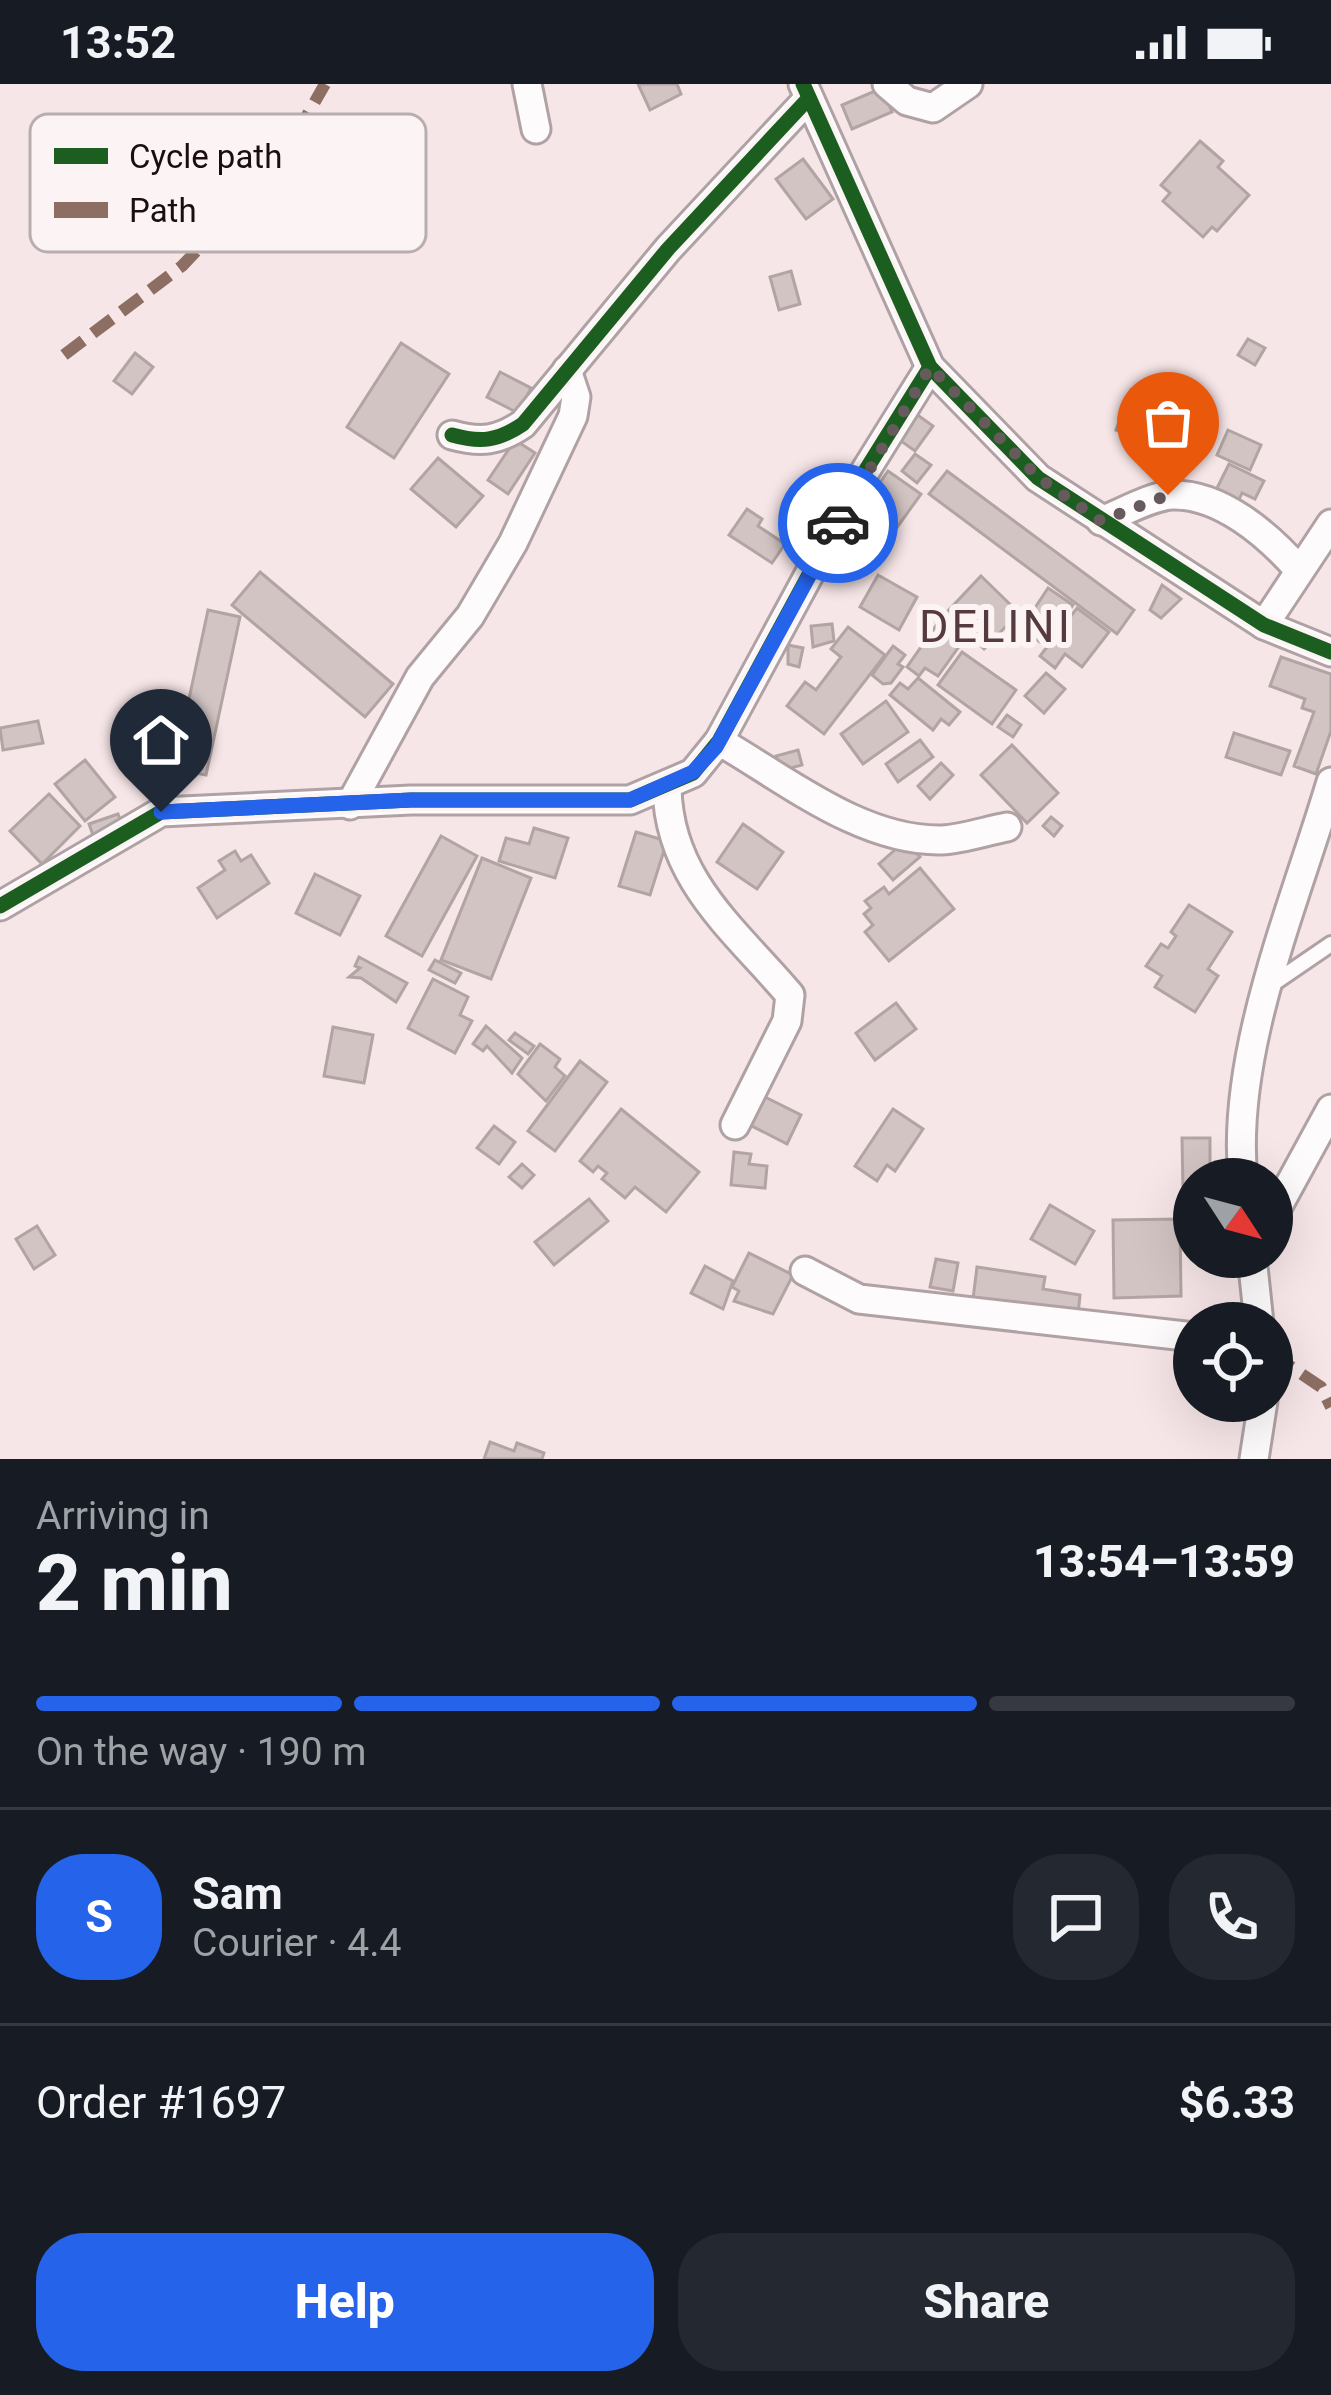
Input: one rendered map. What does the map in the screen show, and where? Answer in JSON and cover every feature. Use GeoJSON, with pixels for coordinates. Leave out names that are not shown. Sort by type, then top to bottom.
{"type":"FeatureCollection","features":[{"type":"Feature","properties":{"kind":"street"},"geometry":{"type":"LineString","coordinates":[[527,84],[536,130]]}},
{"type":"Feature","properties":{"kind":"street"},"geometry":{"type":"LineString","coordinates":[[887,84],[907,101],[934,108],[968,84]]}},
{"type":"Feature","properties":{"kind":"street"},"geometry":{"type":"LineString","coordinates":[[452,436],[479,442],[503,437],[523,424],[806,92],[930,367],[1039,478],[1264,625],[1331,652]]}},
{"type":"Feature","properties":{"kind":"street"},"geometry":{"type":"LineString","coordinates":[[0,906],[161,812],[411,800],[630,800],[667,788],[693,772],[719,741],[864,473],[930,367]]}},
{"type":"Feature","properties":{"kind":"street"},"geometry":{"type":"LineString","coordinates":[[350,805],[420,677],[470,616],[513,543],[573,416],[576,397],[567,370]]}},
{"type":"Feature","properties":{"kind":"street"},"geometry":{"type":"LineString","coordinates":[[1101,521],[1168,495],[1200,499],[1245,520],[1298,569]]}},
{"type":"Feature","properties":{"kind":"street"},"geometry":{"type":"LineString","coordinates":[[1264,625],[1331,524]]}},
{"type":"Feature","properties":{"kind":"street"},"geometry":{"type":"LineString","coordinates":[[719,741],[855,820],[904,836],[944,840],[1006,826]]}},
{"type":"Feature","properties":{"kind":"street"},"geometry":{"type":"LineString","coordinates":[[1241,1158],[1239,1140],[1269,986],[1331,782]]}},
{"type":"Feature","properties":{"kind":"street"},"geometry":{"type":"LineString","coordinates":[[667,788],[668,818],[681,867],[790,995],[787,1021],[735,1125]]}},
{"type":"Feature","properties":{"kind":"street"},"geometry":{"type":"LineString","coordinates":[[1293,1179],[1331,1109]]}},
{"type":"Feature","properties":{"kind":"street"},"geometry":{"type":"LineString","coordinates":[[805,1271],[859,1299],[1173,1334]]}},
{"type":"Feature","properties":{"kind":"street"},"geometry":{"type":"LineString","coordinates":[[1254,1459],[1260,1422]]}},
{"type":"Feature","properties":{"kind":"lane"},"geometry":{"type":"LineString","coordinates":[[1269,986],[1331,944]]}},
{"type":"Feature","properties":{"kind":"building"},"geometry":{"type":"Polygon","coordinates":[[[638,84],[677,84],[681,94],[650,110],[638,84]]]}},
{"type":"Feature","properties":{"kind":"building"},"geometry":{"type":"Polygon","coordinates":[[[882,88],[892,112],[852,129],[842,105],[882,88]]]}},
{"type":"Feature","properties":{"kind":"building"},"geometry":{"type":"Polygon","coordinates":[[[1200,141],[1223,161],[1218,167],[1249,195],[1217,231],[1212,227],[1203,237],[1163,201],[1170,193],[1161,185],[1200,141]]]}},
{"type":"Feature","properties":{"kind":"building"},"geometry":{"type":"Polygon","coordinates":[[[803,159],[833,199],[806,219],[776,179],[803,159]]]}},
{"type":"Feature","properties":{"kind":"building"},"geometry":{"type":"Polygon","coordinates":[[[791,271],[800,304],[779,310],[770,277],[791,271]]]}},
{"type":"Feature","properties":{"kind":"building"},"geometry":{"type":"Polygon","coordinates":[[[1248,339],[1265,348],[1255,365],[1238,355],[1248,339]]]}},
{"type":"Feature","properties":{"kind":"building"},"geometry":{"type":"Polygon","coordinates":[[[401,343],[449,374],[394,458],[347,427],[401,343]]]}},
{"type":"Feature","properties":{"kind":"building"},"geometry":{"type":"Polygon","coordinates":[[[135,353],[153,367],[132,394],[114,381],[135,353]]]}},
{"type":"Feature","properties":{"kind":"building"},"geometry":{"type":"Polygon","coordinates":[[[500,372],[531,388],[518,413],[487,397],[500,372]]]}},
{"type":"Feature","properties":{"kind":"building"},"geometry":{"type":"Polygon","coordinates":[[[1131,390],[1165,404],[1150,442],[1116,430],[1131,390]]]}},
{"type":"Feature","properties":{"kind":"building"},"geometry":{"type":"Polygon","coordinates":[[[912,411],[933,426],[915,451],[894,436],[912,411]]]}},
{"type":"Feature","properties":{"kind":"building"},"geometry":{"type":"Polygon","coordinates":[[[1228,430],[1261,445],[1250,470],[1217,455],[1228,430]]]}},
{"type":"Feature","properties":{"kind":"building"},"geometry":{"type":"Polygon","coordinates":[[[515,440],[535,453],[508,494],[488,480],[515,440]]]}},
{"type":"Feature","properties":{"kind":"building"},"geometry":{"type":"Polygon","coordinates":[[[915,454],[931,465],[917,483],[902,471],[915,454]]]}},
{"type":"Feature","properties":{"kind":"building"},"geometry":{"type":"Polygon","coordinates":[[[438,458],[483,496],[456,527],[411,489],[438,458]]]}},
{"type":"Feature","properties":{"kind":"building"},"geometry":{"type":"Polygon","coordinates":[[[1229,464],[1264,481],[1255,499],[1242,493],[1234,511],[1211,500],[1229,464]]]}},
{"type":"Feature","properties":{"kind":"building"},"geometry":{"type":"Polygon","coordinates":[[[888,471],[921,494],[878,554],[857,539],[865,528],[854,520],[888,471]]]}},
{"type":"Feature","properties":{"kind":"building"},"geometry":{"type":"Polygon","coordinates":[[[947,471],[1134,610],[1117,634],[929,494],[947,471]]]}},
{"type":"Feature","properties":{"kind":"building"},"geometry":{"type":"Polygon","coordinates":[[[747,509],[762,519],[758,526],[785,544],[772,563],[729,535],[747,509]]]}},
{"type":"Feature","properties":{"kind":"building"},"geometry":{"type":"Polygon","coordinates":[[[260,572],[393,684],[365,717],[232,605],[260,572]]]}},
{"type":"Feature","properties":{"kind":"building"},"geometry":{"type":"Polygon","coordinates":[[[878,575],[917,597],[899,630],[860,607],[878,575]]]}},
{"type":"Feature","properties":{"kind":"building"},"geometry":{"type":"Polygon","coordinates":[[[981,576],[1019,613],[984,649],[946,613],[981,576]]]}},
{"type":"Feature","properties":{"kind":"building"},"geometry":{"type":"Polygon","coordinates":[[[1162,585],[1181,599],[1161,618],[1150,610],[1162,585]]]}},
{"type":"Feature","properties":{"kind":"building"},"geometry":{"type":"Polygon","coordinates":[[[1048,588],[1073,605],[1046,646],[1021,629],[1048,588]]]}},
{"type":"Feature","properties":{"kind":"building"},"geometry":{"type":"Polygon","coordinates":[[[1077,608],[1109,632],[1082,667],[1065,654],[1055,668],[1040,656],[1077,608]]]}},
{"type":"Feature","properties":{"kind":"building"},"geometry":{"type":"Polygon","coordinates":[[[208,610],[240,617],[206,775],[174,769],[208,610]]]}},
{"type":"Feature","properties":{"kind":"building"},"geometry":{"type":"Polygon","coordinates":[[[940,620],[965,638],[938,676],[925,668],[919,676],[907,667],[940,620]]]}},
{"type":"Feature","properties":{"kind":"building"},"geometry":{"type":"Polygon","coordinates":[[[832,624],[834,641],[813,647],[811,626],[832,624]]]}},
{"type":"Feature","properties":{"kind":"building"},"geometry":{"type":"Polygon","coordinates":[[[848,627],[885,655],[824,734],[787,706],[805,682],[816,690],[841,657],[831,649],[848,627]]]}},
{"type":"Feature","properties":{"kind":"building"},"geometry":{"type":"Polygon","coordinates":[[[788,645],[803,648],[799,667],[788,664],[788,645]]]}},
{"type":"Feature","properties":{"kind":"building"},"geometry":{"type":"Polygon","coordinates":[[[893,646],[905,655],[898,664],[903,667],[891,683],[883,684],[872,675],[893,646]]]}},
{"type":"Feature","properties":{"kind":"building"},"geometry":{"type":"Polygon","coordinates":[[[962,652],[1016,690],[992,724],[938,685],[962,652]]]}},
{"type":"Feature","properties":{"kind":"building"},"geometry":{"type":"Polygon","coordinates":[[[1281,657],[1331,674],[1331,731],[1316,774],[1294,766],[1314,712],[1302,708],[1305,699],[1270,686],[1281,657]]]}},
{"type":"Feature","properties":{"kind":"building"},"geometry":{"type":"Polygon","coordinates":[[[1046,673],[1065,689],[1044,713],[1025,696],[1046,673]]]}},
{"type":"Feature","properties":{"kind":"building"},"geometry":{"type":"Polygon","coordinates":[[[918,678],[960,712],[949,725],[941,719],[933,730],[890,695],[900,683],[908,689],[918,678]]]}},
{"type":"Feature","properties":{"kind":"building"},"geometry":{"type":"Polygon","coordinates":[[[886,701],[908,732],[863,764],[841,734],[886,701]]]}},
{"type":"Feature","properties":{"kind":"building"},"geometry":{"type":"Polygon","coordinates":[[[1007,715],[1021,725],[1013,737],[998,727],[1007,715]]]}},
{"type":"Feature","properties":{"kind":"building"},"geometry":{"type":"Polygon","coordinates":[[[38,721],[43,743],[3,750],[0,728],[38,721]]]}},
{"type":"Feature","properties":{"kind":"building"},"geometry":{"type":"Polygon","coordinates":[[[1234,733],[1290,751],[1281,775],[1226,757],[1234,733]]]}},
{"type":"Feature","properties":{"kind":"building"},"geometry":{"type":"Polygon","coordinates":[[[920,740],[933,757],[898,782],[886,764],[920,740]]]}},
{"type":"Feature","properties":{"kind":"building"},"geometry":{"type":"Polygon","coordinates":[[[1012,745],[1058,793],[1027,823],[981,775],[1012,745]]]}},
{"type":"Feature","properties":{"kind":"building"},"geometry":{"type":"Polygon","coordinates":[[[798,750],[802,765],[780,771],[776,756],[798,750]]]}},
{"type":"Feature","properties":{"kind":"building"},"geometry":{"type":"Polygon","coordinates":[[[85,760],[115,797],[85,821],[55,784],[85,760]]]}},
{"type":"Feature","properties":{"kind":"building"},"geometry":{"type":"Polygon","coordinates":[[[941,763],[953,775],[930,799],[918,786],[941,763]]]}},
{"type":"Feature","properties":{"kind":"building"},"geometry":{"type":"Polygon","coordinates":[[[49,794],[80,826],[42,864],[10,831],[49,794]]]}},
{"type":"Feature","properties":{"kind":"building"},"geometry":{"type":"Polygon","coordinates":[[[118,814],[122,825],[93,835],[89,824],[118,814]]]}},
{"type":"Feature","properties":{"kind":"building"},"geometry":{"type":"Polygon","coordinates":[[[1051,817],[1062,826],[1054,836],[1043,826],[1051,817]]]}},
{"type":"Feature","properties":{"kind":"building"},"geometry":{"type":"Polygon","coordinates":[[[743,824],[783,852],[757,889],[717,862],[743,824]]]}},
{"type":"Feature","properties":{"kind":"building"},"geometry":{"type":"Polygon","coordinates":[[[534,828],[568,838],[555,878],[499,861],[506,838],[529,844],[534,828]]]}},
{"type":"Feature","properties":{"kind":"building"},"geometry":{"type":"Polygon","coordinates":[[[636,832],[667,841],[650,895],[619,886],[636,832]]]}},
{"type":"Feature","properties":{"kind":"building"},"geometry":{"type":"Polygon","coordinates":[[[441,836],[477,856],[422,956],[386,936],[441,836]]]}},
{"type":"Feature","properties":{"kind":"building"},"geometry":{"type":"Polygon","coordinates":[[[905,841],[920,857],[893,880],[879,864],[905,841]]]}},
{"type":"Feature","properties":{"kind":"building"},"geometry":{"type":"Polygon","coordinates":[[[235,851],[241,861],[251,855],[269,883],[217,918],[198,888],[225,870],[219,861],[235,851]]]}},
{"type":"Feature","properties":{"kind":"building"},"geometry":{"type":"Polygon","coordinates":[[[482,858],[531,878],[491,979],[441,960],[482,858]]]}},
{"type":"Feature","properties":{"kind":"building"},"geometry":{"type":"Polygon","coordinates":[[[920,868],[954,909],[889,961],[865,932],[873,925],[864,914],[871,908],[865,901],[884,887],[889,894],[920,868]]]}},
{"type":"Feature","properties":{"kind":"building"},"geometry":{"type":"Polygon","coordinates":[[[315,874],[360,896],[340,935],[296,913],[315,874]]]}},
{"type":"Feature","properties":{"kind":"building"},"geometry":{"type":"Polygon","coordinates":[[[1189,905],[1232,932],[1208,969],[1218,976],[1195,1012],[1155,987],[1162,976],[1146,966],[1161,944],[1168,948],[1176,936],[1171,932],[1189,905]]]}},
{"type":"Feature","properties":{"kind":"building"},"geometry":{"type":"Polygon","coordinates":[[[359,957],[407,983],[396,1002],[361,978],[349,977],[360,968],[355,966],[359,957]]]}},
{"type":"Feature","properties":{"kind":"building"},"geometry":{"type":"Polygon","coordinates":[[[435,960],[461,973],[455,983],[429,970],[435,960]]]}},
{"type":"Feature","properties":{"kind":"building"},"geometry":{"type":"Polygon","coordinates":[[[433,979],[468,997],[460,1015],[472,1021],[455,1053],[408,1028],[433,979]]]}},
{"type":"Feature","properties":{"kind":"building"},"geometry":{"type":"Polygon","coordinates":[[[896,1003],[916,1029],[875,1060],[856,1033],[896,1003]]]}},
{"type":"Feature","properties":{"kind":"building"},"geometry":{"type":"Polygon","coordinates":[[[486,1026],[522,1058],[512,1073],[487,1046],[483,1051],[473,1044],[486,1026]]]}},
{"type":"Feature","properties":{"kind":"building"},"geometry":{"type":"Polygon","coordinates":[[[333,1027],[373,1035],[364,1083],[324,1076],[333,1027]]]}},
{"type":"Feature","properties":{"kind":"building"},"geometry":{"type":"Polygon","coordinates":[[[515,1033],[534,1046],[528,1054],[509,1040],[515,1033]]]}},
{"type":"Feature","properties":{"kind":"building"},"geometry":{"type":"Polygon","coordinates":[[[540,1044],[560,1059],[555,1067],[565,1076],[546,1101],[518,1074],[540,1044]]]}},
{"type":"Feature","properties":{"kind":"building"},"geometry":{"type":"Polygon","coordinates":[[[580,1061],[607,1082],[555,1151],[528,1131],[580,1061]]]}},
{"type":"Feature","properties":{"kind":"building"},"geometry":{"type":"Polygon","coordinates":[[[763,1096],[801,1115],[787,1144],[748,1124],[763,1096]]]}},
{"type":"Feature","properties":{"kind":"building"},"geometry":{"type":"Polygon","coordinates":[[[621,1109],[699,1172],[666,1212],[635,1187],[625,1198],[602,1179],[607,1173],[598,1166],[593,1172],[580,1161],[621,1109]]]}},
{"type":"Feature","properties":{"kind":"building"},"geometry":{"type":"Polygon","coordinates":[[[893,1109],[923,1129],[895,1171],[887,1165],[877,1181],[855,1166],[893,1109]]]}},
{"type":"Feature","properties":{"kind":"building"},"geometry":{"type":"Polygon","coordinates":[[[494,1126],[515,1142],[499,1164],[477,1148],[494,1126]]]}},
{"type":"Feature","properties":{"kind":"building"},"geometry":{"type":"Polygon","coordinates":[[[1182,1138],[1210,1138],[1210,1158],[1182,1158],[1182,1138]]]}},
{"type":"Feature","properties":{"kind":"building"},"geometry":{"type":"Polygon","coordinates":[[[734,1152],[751,1154],[749,1164],[767,1166],[765,1188],[731,1185],[734,1152]]]}},
{"type":"Feature","properties":{"kind":"building"},"geometry":{"type":"Polygon","coordinates":[[[522,1164],[534,1175],[522,1188],[509,1177],[522,1164]]]}},
{"type":"Feature","properties":{"kind":"building"},"geometry":{"type":"Polygon","coordinates":[[[589,1199],[608,1221],[554,1265],[535,1242],[589,1199]]]}},
{"type":"Feature","properties":{"kind":"building"},"geometry":{"type":"Polygon","coordinates":[[[1050,1205],[1094,1231],[1075,1264],[1031,1239],[1050,1205]]]}},
{"type":"Feature","properties":{"kind":"building"},"geometry":{"type":"Polygon","coordinates":[[[1173,1219],[1173,1278],[1181,1278],[1181,1296],[1114,1298],[1113,1220],[1173,1219]]]}},
{"type":"Feature","properties":{"kind":"building"},"geometry":{"type":"Polygon","coordinates":[[[37,1226],[55,1255],[34,1269],[16,1239],[37,1226]]]}},
{"type":"Feature","properties":{"kind":"building"},"geometry":{"type":"Polygon","coordinates":[[[749,1253],[793,1275],[773,1314],[734,1301],[739,1291],[732,1287],[749,1253]]]}},
{"type":"Feature","properties":{"kind":"building"},"geometry":{"type":"Polygon","coordinates":[[[936,1259],[958,1263],[953,1291],[930,1287],[936,1259]]]}},
{"type":"Feature","properties":{"kind":"building"},"geometry":{"type":"Polygon","coordinates":[[[705,1266],[733,1281],[723,1309],[691,1293],[705,1266]]]}},
{"type":"Feature","properties":{"kind":"building"},"geometry":{"type":"Polygon","coordinates":[[[977,1267],[1045,1277],[1043,1289],[1080,1295],[1078,1315],[973,1299],[977,1267]]]}},
{"type":"Feature","properties":{"kind":"building"},"geometry":{"type":"Polygon","coordinates":[[[490,1442],[514,1451],[517,1443],[544,1453],[542,1459],[484,1459],[490,1442]]]}},
{"type":"Feature","properties":{"kind":"marked path"},"geometry":{"type":"LineString","coordinates":[[308,114],[325,84]]}},
{"type":"Feature","properties":{"kind":"marked path"},"geometry":{"type":"LineString","coordinates":[[64,355],[195,252]]}},
{"type":"Feature","properties":{"kind":"marked path"},"geometry":{"type":"LineString","coordinates":[[1293,1368],[1321,1387],[1331,1407]]}},
{"type":"Feature","properties":{"kind":"cycle path"},"geometry":{"type":"LineString","coordinates":[[803,84],[930,367],[1038,478],[1264,625],[1331,652]]}},
{"type":"Feature","properties":{"kind":"cycle path"},"geometry":{"type":"LineString","coordinates":[[452,435],[489,439],[523,424],[668,249],[808,99]]}},
{"type":"Feature","properties":{"kind":"cycle path"},"geometry":{"type":"LineString","coordinates":[[0,906],[161,812],[411,800],[630,800],[693,773],[719,741],[864,473],[930,367]]}},
{"type":"Feature","properties":{"kind":"way so far"},"geometry":{"type":"LineString","coordinates":[[838,523],[930,367],[1039,478],[1101,521],[1168,495]]}},
{"type":"Feature","properties":{"kind":"district","name":"DELINI"},"geometry":{"type":"Point","coordinates":[996,626]}},
{"type":"Feature","properties":{"kind":"route"},"geometry":{"type":"LineString","coordinates":[[161,812],[411,800],[630,800],[667,788],[693,772],[716,747],[838,523]]}}]}
